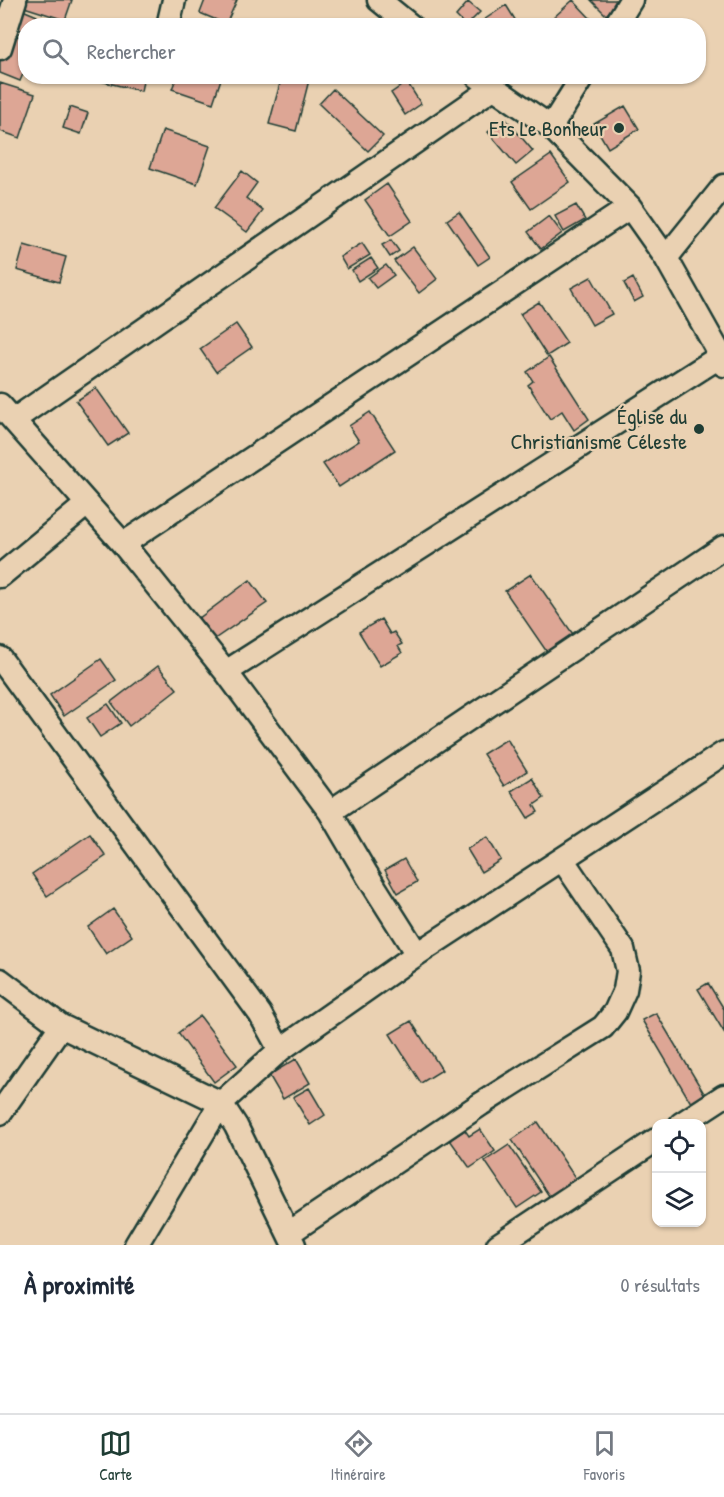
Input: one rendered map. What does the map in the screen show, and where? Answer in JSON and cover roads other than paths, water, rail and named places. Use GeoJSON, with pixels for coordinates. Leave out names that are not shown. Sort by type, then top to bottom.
{"type":"FeatureCollection","features":[{"type":"Feature","properties":{"kind":"street"},"geometry":{"type":"LineString","coordinates":[[0,48],[15,0]]}},
{"type":"Feature","properties":{"kind":"street"},"geometry":{"type":"LineString","coordinates":[[170,18],[174,0]]}},
{"type":"Feature","properties":{"kind":"street"},"geometry":{"type":"LineString","coordinates":[[379,0],[401,18]]}},
{"type":"Feature","properties":{"kind":"street"},"geometry":{"type":"LineString","coordinates":[[620,18],[631,0]]}},
{"type":"Feature","properties":{"kind":"street"},"geometry":{"type":"LineString","coordinates":[[417,954],[330,812],[226,672],[123,544],[7,412],[482,84]]}},
{"type":"Feature","properties":{"kind":"street"},"geometry":{"type":"LineString","coordinates":[[226,672],[723,358],[666,258],[630,207],[551,127],[488,84]]}},
{"type":"Feature","properties":{"kind":"street"},"geometry":{"type":"LineString","coordinates":[[551,127],[578,84]]}},
{"type":"Feature","properties":{"kind":"street"},"geometry":{"type":"LineString","coordinates":[[666,258],[724,186]]}},
{"type":"Feature","properties":{"kind":"street"},"geometry":{"type":"LineString","coordinates":[[123,544],[630,207]]}},
{"type":"Feature","properties":{"kind":"street"},"geometry":{"type":"LineString","coordinates":[[0,576],[87,504]]}},
{"type":"Feature","properties":{"kind":"street"},"geometry":{"type":"LineString","coordinates":[[330,812],[724,547]]}},
{"type":"Feature","properties":{"kind":"street"},"geometry":{"type":"LineString","coordinates":[[0,658],[260,1014],[280,1050]]}},
{"type":"Feature","properties":{"kind":"street"},"geometry":{"type":"LineString","coordinates":[[136,1245],[221,1103],[280,1050],[417,954],[724,753]]}},
{"type":"Feature","properties":{"kind":"street"},"geometry":{"type":"LineString","coordinates":[[0,980],[61,1026],[221,1103],[236,1126],[291,1239],[481,1104],[603,1027],[615,1012],[625,990],[628,971],[623,949],[562,859]]}},
{"type":"Feature","properties":{"kind":"street"},"geometry":{"type":"LineString","coordinates":[[0,1113],[61,1026]]}},
{"type":"Feature","properties":{"kind":"street"},"geometry":{"type":"LineString","coordinates":[[689,1119],[724,1096]]}},
{"type":"Feature","properties":{"kind":"street"},"geometry":{"type":"LineString","coordinates":[[498,1245],[652,1143]]}},
{"type":"Feature","properties":{"kind":"place","name":"Ets Le Bonheur"},"geometry":{"type":"Point","coordinates":[619,128]}},
{"type":"Feature","properties":{"kind":"place","name":"Église du Christianisme Céleste"},"geometry":{"type":"Point","coordinates":[699,429]}}]}
